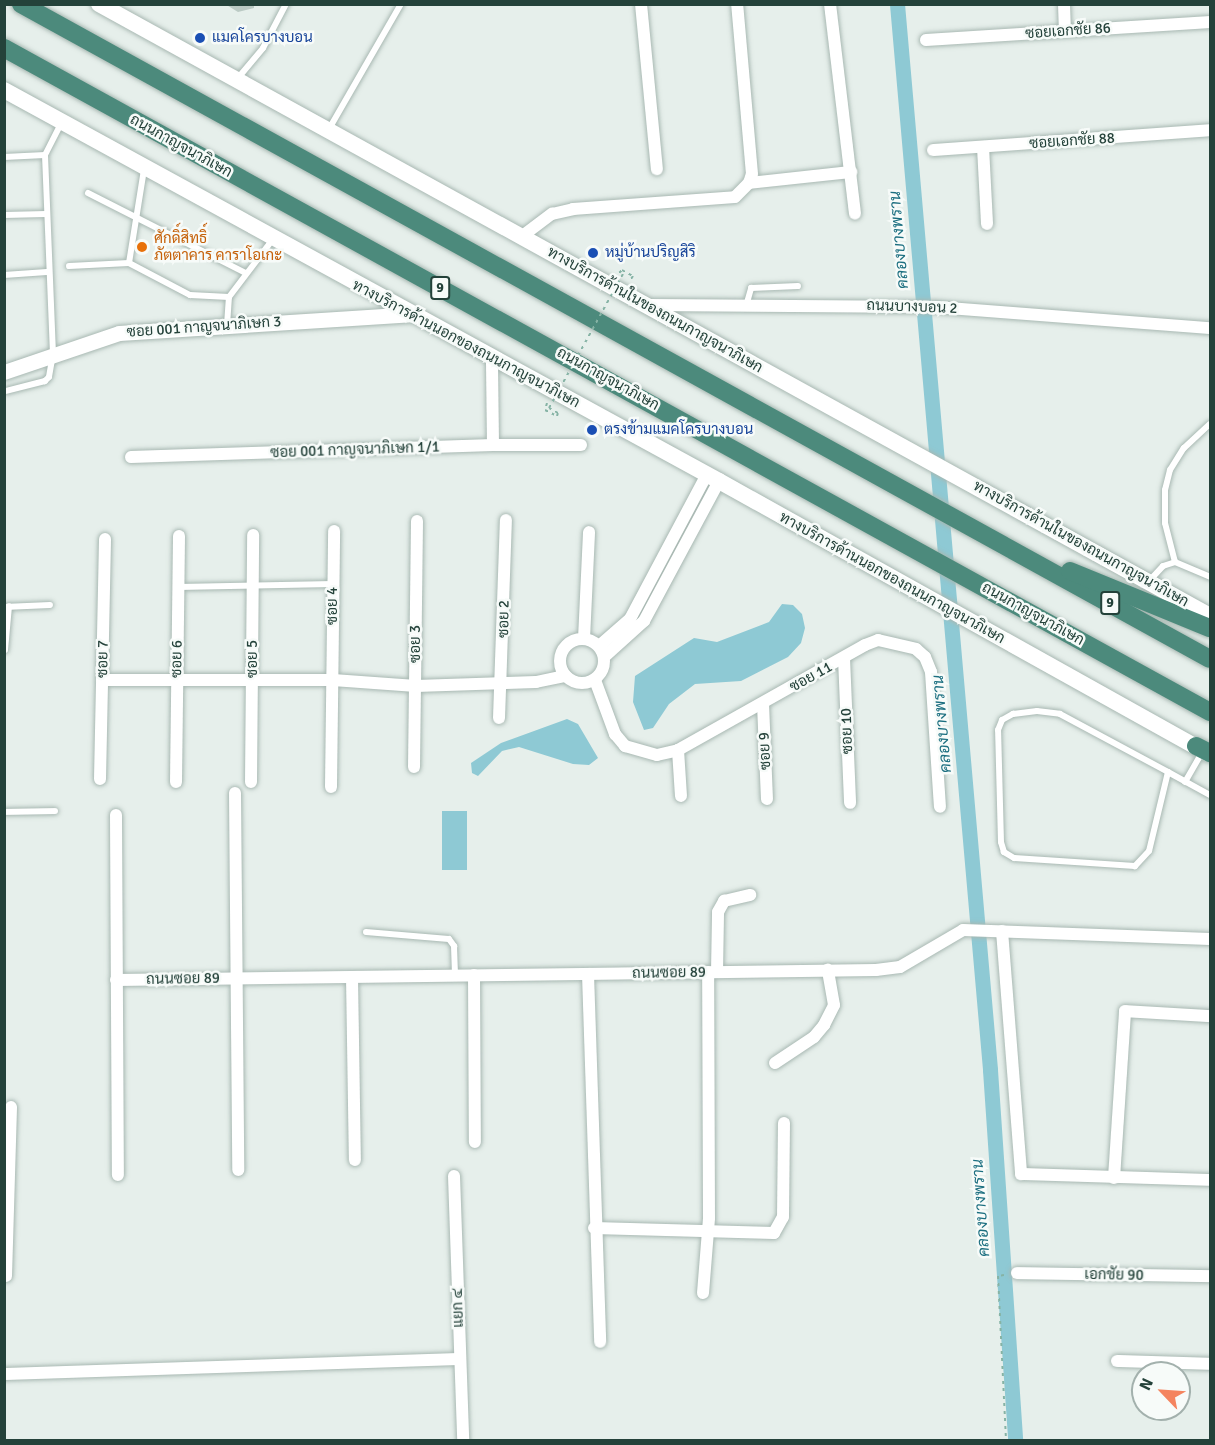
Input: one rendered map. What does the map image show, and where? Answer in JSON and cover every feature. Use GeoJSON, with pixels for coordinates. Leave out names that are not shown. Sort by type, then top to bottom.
{"type":"FeatureCollection","features":[{"type":"Feature","properties":{"kind":"highway","name":"9"},"geometry":{"type":"LineString","coordinates":[[21,4],[1210,659]]}},
{"type":"Feature","properties":{"kind":"highway","name":"ถนนกาญจนาภิเษก"},"geometry":{"type":"LineString","coordinates":[[4,48],[1210,712]]}},
{"type":"Feature","properties":{"kind":"highway"},"geometry":{"type":"LineString","coordinates":[[1009,548],[1156,603],[1210,628]]}},
{"type":"Feature","properties":{"kind":"main road","name":"ทางบริการด้านในของถนนกาญจนาภิเษก"},"geometry":{"type":"LineString","coordinates":[[99,4],[1210,616]]}},
{"type":"Feature","properties":{"kind":"main road","name":"ทางบริการด้านนอกของถนนกาญจนาภิเษก"},"geometry":{"type":"LineString","coordinates":[[4,90],[713,478],[1205,751]]}},
{"type":"Feature","properties":{"kind":"street"},"geometry":{"type":"LineString","coordinates":[[641,4],[657,169]]}},
{"type":"Feature","properties":{"kind":"street"},"geometry":{"type":"LineString","coordinates":[[521,237],[552,214],[573,209],[735,197],[749,183],[752,174],[737,4]]}},
{"type":"Feature","properties":{"kind":"street"},"geometry":{"type":"LineString","coordinates":[[830,4],[855,214]]}},
{"type":"Feature","properties":{"kind":"street"},"geometry":{"type":"LineString","coordinates":[[1064,4],[1065,31]]}},
{"type":"Feature","properties":{"kind":"street","name":"ซอยเอกชัย 86"},"geometry":{"type":"LineString","coordinates":[[926,40],[1210,22]]}},
{"type":"Feature","properties":{"kind":"street","name":"ซอยเอกชัย 88"},"geometry":{"type":"LineString","coordinates":[[933,150],[1210,130]]}},
{"type":"Feature","properties":{"kind":"street"},"geometry":{"type":"LineString","coordinates":[[983,147],[987,224]]}},
{"type":"Feature","properties":{"kind":"street"},"geometry":{"type":"LineString","coordinates":[[749,183],[851,172]]}},
{"type":"Feature","properties":{"kind":"street","name":"ถนนบางบอน 2"},"geometry":{"type":"LineString","coordinates":[[649,305],[935,306],[1210,328]]}},
{"type":"Feature","properties":{"kind":"street","name":"ซอย 001 กาญจนาภิเษก 3"},"geometry":{"type":"LineString","coordinates":[[4,372],[119,333],[410,314]]}},
{"type":"Feature","properties":{"kind":"street"},"geometry":{"type":"LineString","coordinates":[[492,359],[493,445]]}},
{"type":"Feature","properties":{"kind":"street","name":"ซอย 001 กาญจนาภิเษก 1/1"},"geometry":{"type":"LineString","coordinates":[[131,457],[493,445],[581,445]]}},
{"type":"Feature","properties":{"kind":"street"},"geometry":{"type":"LineString","coordinates":[[602,652],[644,621],[713,478]]}},
{"type":"Feature","properties":{"kind":"street","name":"ซอย 2"},"geometry":{"type":"LineString","coordinates":[[499,718],[503,684],[506,520]]}},
{"type":"Feature","properties":{"kind":"street","name":"ซอย 3"},"geometry":{"type":"LineString","coordinates":[[414,767],[417,521]]}},
{"type":"Feature","properties":{"kind":"street","name":"ซอย 4"},"geometry":{"type":"LineString","coordinates":[[331,787],[334,531]]}},
{"type":"Feature","properties":{"kind":"street"},"geometry":{"type":"LineString","coordinates":[[584,639],[589,532]]}},
{"type":"Feature","properties":{"kind":"street","name":"ซอย 6"},"geometry":{"type":"LineString","coordinates":[[176,782],[179,536]]}},
{"type":"Feature","properties":{"kind":"street","name":"ซอย 5"},"geometry":{"type":"LineString","coordinates":[[251,782],[253,536]]}},
{"type":"Feature","properties":{"kind":"street","name":"ซอย 7"},"geometry":{"type":"LineString","coordinates":[[100,779],[105,539]]}},
{"type":"Feature","properties":{"kind":"street"},"geometry":{"type":"LineString","coordinates":[[584,639],[602,652]]}},
{"type":"Feature","properties":{"kind":"street"},"geometry":{"type":"LineString","coordinates":[[565,676],[559,662],[564,648],[584,639]]}},
{"type":"Feature","properties":{"kind":"street","name":"ซอย 11"},"geometry":{"type":"LineString","coordinates":[[595,680],[615,734],[626,746],[657,755],[678,750],[878,640],[906,645],[925,657],[930,672],[940,807]]}},
{"type":"Feature","properties":{"kind":"street"},"geometry":{"type":"LineString","coordinates":[[102,680],[333,680],[416,686],[503,684],[565,676],[582,684],[595,680],[603,670],[602,652]]}},
{"type":"Feature","properties":{"kind":"street","name":"ซอย 10"},"geometry":{"type":"LineString","coordinates":[[844,658],[850,803]]}},
{"type":"Feature","properties":{"kind":"street","name":"ซอย 9"},"geometry":{"type":"LineString","coordinates":[[763,704],[767,799]]}},
{"type":"Feature","properties":{"kind":"street"},"geometry":{"type":"LineString","coordinates":[[678,750],[681,796]]}},
{"type":"Feature","properties":{"kind":"street"},"geometry":{"type":"LineString","coordinates":[[235,793],[238,1170]]}},
{"type":"Feature","properties":{"kind":"street"},"geometry":{"type":"LineString","coordinates":[[116,815],[118,1175]]}},
{"type":"Feature","properties":{"kind":"street"},"geometry":{"type":"LineString","coordinates":[[703,1293],[708,1233],[713,972],[718,912],[724,901],[750,895]]}},
{"type":"Feature","properties":{"kind":"street","name":"ถนนซอย 89"},"geometry":{"type":"LineString","coordinates":[[116,980],[713,972],[900,967],[963,930],[1210,939]]}},
{"type":"Feature","properties":{"kind":"street"},"geometry":{"type":"LineString","coordinates":[[1000,931],[1019,1171],[1024,1176],[1210,1180]]}},
{"type":"Feature","properties":{"kind":"street"},"geometry":{"type":"LineString","coordinates":[[775,1063],[814,1037],[824,1025],[834,1005],[828,970]]}},
{"type":"Feature","properties":{"kind":"street"},"geometry":{"type":"LineString","coordinates":[[588,974],[594,1228],[600,1342]]}},
{"type":"Feature","properties":{"kind":"street"},"geometry":{"type":"LineString","coordinates":[[474,975],[475,1142]]}},
{"type":"Feature","properties":{"kind":"street"},"geometry":{"type":"LineString","coordinates":[[352,977],[355,1160]]}},
{"type":"Feature","properties":{"kind":"street"},"geometry":{"type":"LineString","coordinates":[[1114,1178],[1125,1011],[1210,1016]]}},
{"type":"Feature","properties":{"kind":"street"},"geometry":{"type":"LineString","coordinates":[[6,1276],[6,1188],[11,1107]]}},
{"type":"Feature","properties":{"kind":"street"},"geometry":{"type":"LineString","coordinates":[[594,1228],[708,1233],[774,1233],[780,1228],[784,1123]]}},
{"type":"Feature","properties":{"kind":"street","name":"แยก ๔"},"geometry":{"type":"LineString","coordinates":[[454,1176],[463,1440]]}},
{"type":"Feature","properties":{"kind":"street","name":"เอกชัย 90"},"geometry":{"type":"LineString","coordinates":[[1017,1273],[1210,1276]]}},
{"type":"Feature","properties":{"kind":"street"},"geometry":{"type":"LineString","coordinates":[[4,1374],[460,1359]]}},
{"type":"Feature","properties":{"kind":"street"},"geometry":{"type":"LineString","coordinates":[[1117,1361],[1210,1364]]}},
{"type":"Feature","properties":{"kind":"lane"},"geometry":{"type":"LineString","coordinates":[[236,81],[263,48],[286,4]]}},
{"type":"Feature","properties":{"kind":"lane"},"geometry":{"type":"LineString","coordinates":[[329,130],[401,4]]}},
{"type":"Feature","properties":{"kind":"lane"},"geometry":{"type":"LineString","coordinates":[[6,390],[45,381],[49,376],[53,354],[47,272],[45,155],[62,122]]}},
{"type":"Feature","properties":{"kind":"lane"},"geometry":{"type":"LineString","coordinates":[[4,157],[45,155]]}},
{"type":"Feature","properties":{"kind":"lane"},"geometry":{"type":"LineString","coordinates":[[129,263],[134,214],[144,168]]}},
{"type":"Feature","properties":{"kind":"lane"},"geometry":{"type":"LineString","coordinates":[[88,193],[134,214],[246,273]]}},
{"type":"Feature","properties":{"kind":"lane"},"geometry":{"type":"LineString","coordinates":[[4,214],[46,214]]}},
{"type":"Feature","properties":{"kind":"lane"},"geometry":{"type":"LineString","coordinates":[[227,326],[229,297],[273,239]]}},
{"type":"Feature","properties":{"kind":"lane"},"geometry":{"type":"LineString","coordinates":[[69,266],[129,263],[190,295],[229,297]]}},
{"type":"Feature","properties":{"kind":"lane"},"geometry":{"type":"LineString","coordinates":[[4,275],[47,272]]}},
{"type":"Feature","properties":{"kind":"lane"},"geometry":{"type":"LineString","coordinates":[[746,306],[751,288],[798,286]]}},
{"type":"Feature","properties":{"kind":"lane"},"geometry":{"type":"LineString","coordinates":[[1175,562],[1165,523],[1165,490],[1170,470],[1184,448],[1210,424]]}},
{"type":"Feature","properties":{"kind":"lane"},"geometry":{"type":"LineString","coordinates":[[1148,582],[1163,566],[1175,562],[1210,577]]}},
{"type":"Feature","properties":{"kind":"lane"},"geometry":{"type":"LineString","coordinates":[[178,587],[333,584]]}},
{"type":"Feature","properties":{"kind":"lane"},"geometry":{"type":"LineString","coordinates":[[5,650],[7,606],[50,605]]}},
{"type":"Feature","properties":{"kind":"lane"},"geometry":{"type":"LineString","coordinates":[[1168,772],[1149,851],[1135,866],[1014,858],[1004,852],[1000,843],[998,730],[1002,720],[1012,714],[1037,711],[1060,714],[1168,772],[1185,782],[1210,795]]}},
{"type":"Feature","properties":{"kind":"lane"},"geometry":{"type":"LineString","coordinates":[[1185,782],[1205,751]]}},
{"type":"Feature","properties":{"kind":"lane"},"geometry":{"type":"LineString","coordinates":[[4,812],[55,811]]}},
{"type":"Feature","properties":{"kind":"lane"},"geometry":{"type":"LineString","coordinates":[[366,932],[448,939],[454,946],[454,975]]}},
{"type":"Feature","properties":{"kind":"path"},"geometry":{"type":"LineString","coordinates":[[545,410],[557,416],[558,413],[549,408],[623,274],[632,279],[633,276],[622,270]]}},
{"type":"Feature","properties":{"kind":"path"},"geometry":{"type":"LineString","coordinates":[[998,1276],[1006,1440]]}},
{"type":"Feature","properties":{"kind":"water"},"geometry":{"type":"Polygon","coordinates":[[[782,604],[793,605],[802,614],[805,628],[801,643],[788,657],[741,681],[695,684],[669,704],[653,728],[644,730],[633,702],[635,676],[694,638],[717,642],[769,622],[782,604]]]}},
{"type":"Feature","properties":{"kind":"water"},"geometry":{"type":"Polygon","coordinates":[[[567,719],[578,724],[598,758],[589,765],[573,764],[519,747],[502,751],[478,776],[472,773],[471,763],[501,743],[567,719]]]}},
{"type":"Feature","properties":{"kind":"water"},"geometry":{"type":"Polygon","coordinates":[[[442,811],[467,811],[467,870],[442,870],[442,811]]]}},
{"type":"Feature","properties":{"kind":"building"},"geometry":{"type":"Polygon","coordinates":[[[225,4],[254,4],[254,8],[238,12],[225,4]]]}},
{"type":"Feature","properties":{"kind":"waterway","name":"คลองบางพราน"},"geometry":{"type":"LineString","coordinates":[[897,4],[990,1070],[1015,1440]]}},
{"type":"Feature","properties":{"kind":"place","name":"แมคโครบางบอน"},"geometry":{"type":"Point","coordinates":[200,38]}},
{"type":"Feature","properties":{"kind":"place","name":"ศักดิ์สิทธิ์ ภัตตาคาร คาราโอเกะ"},"geometry":{"type":"Point","coordinates":[142,247]}},
{"type":"Feature","properties":{"kind":"place","name":"หมู่บ้านปริญสิริ"},"geometry":{"type":"Point","coordinates":[593,253]}},
{"type":"Feature","properties":{"kind":"place","name":"ตรงข้ามแมคโครบางบอน"},"geometry":{"type":"Point","coordinates":[592,430]}}]}
